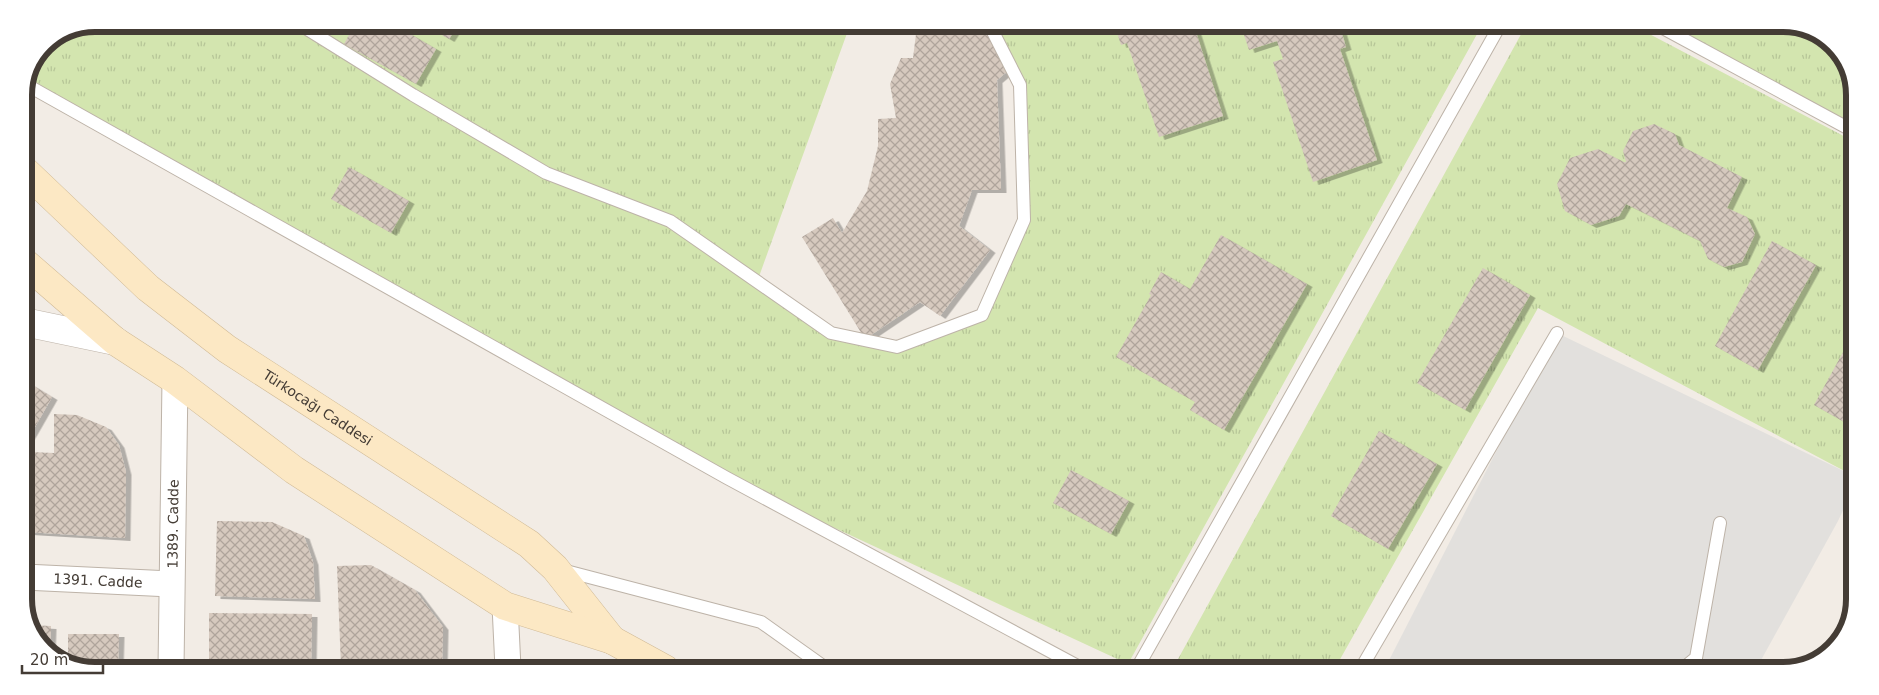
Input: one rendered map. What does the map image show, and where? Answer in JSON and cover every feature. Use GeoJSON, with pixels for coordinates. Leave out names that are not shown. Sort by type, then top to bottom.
{"type":"FeatureCollection","features":[{"type":"Feature","properties":{"kind":"main road","name":"Türkocağı Caddesi"},"geometry":{"type":"LineString","coordinates":[[32,178],[148,288],[226,349],[529,544],[555,568],[612,640]]}},
{"type":"Feature","properties":{"kind":"main road","name":"Türkocağı Caddesi"},"geometry":{"type":"LineString","coordinates":[[32,269],[115,341],[175,380],[294,470],[505,606],[612,640],[652,662]]}},
{"type":"Feature","properties":{"kind":"street"},"geometry":{"type":"LineString","coordinates":[[32,324],[115,341]]}},
{"type":"Feature","properties":{"kind":"street","name":"1389. Cadde"},"geometry":{"type":"LineString","coordinates":[[171,662],[175,380]]}},
{"type":"Feature","properties":{"kind":"street","name":"1391. Cadde"},"geometry":{"type":"LineString","coordinates":[[33,577],[171,584]]}},
{"type":"Feature","properties":{"kind":"street"},"geometry":{"type":"LineString","coordinates":[[505,606],[508,662]]}},
{"type":"Feature","properties":{"kind":"lane"},"geometry":{"type":"LineString","coordinates":[[312,32],[546,173],[670,221],[831,333],[897,347],[982,315],[1024,220],[1020,85],[993,32]]}},
{"type":"Feature","properties":{"kind":"lane"},"geometry":{"type":"LineString","coordinates":[[1141,662],[1497,32]]}},
{"type":"Feature","properties":{"kind":"lane"},"geometry":{"type":"LineString","coordinates":[[1670,32],[1846,127]]}},
{"type":"Feature","properties":{"kind":"lane"},"geometry":{"type":"LineString","coordinates":[[33,88],[727,478],[1070,662]]}},
{"type":"Feature","properties":{"kind":"lane"},"geometry":{"type":"LineString","coordinates":[[1365,662],[1557,333]]}},
{"type":"Feature","properties":{"kind":"lane"},"geometry":{"type":"LineString","coordinates":[[1691,662],[1696,658],[1720,523]]}},
{"type":"Feature","properties":{"kind":"lane"},"geometry":{"type":"LineString","coordinates":[[555,568],[761,622],[817,662]]}},
{"type":"Feature","properties":{"kind":"green space"},"geometry":{"type":"Polygon","coordinates":[[[96,32],[847,32],[757,282],[831,333],[897,347],[982,315],[1024,220],[1020,85],[993,32],[1478,32],[1129,662],[1124,662],[727,478],[33,88],[37,71],[43,60],[60,43],[71,37],[96,32]]]}},
{"type":"Feature","properties":{"kind":"green space"},"geometry":{"type":"Polygon","coordinates":[[[1522,32],[1646,32],[1846,137],[1846,472],[1538,308],[1339,662],[1176,662],[1522,32]]]}},
{"type":"Feature","properties":{"kind":"green space"},"geometry":{"type":"Polygon","coordinates":[[[1682,32],[1784,32],[1804,36],[1819,43],[1833,57],[1843,75],[1846,91],[1846,123],[1682,32]]]}},
{"type":"Feature","properties":{"kind":"shaded area"},"geometry":{"type":"Polygon","coordinates":[[[1557,333],[1846,472],[1846,504],[1760,662],[1388,662],[1557,333]]]}},
{"type":"Feature","properties":{"kind":"building"},"geometry":{"type":"Polygon","coordinates":[[[351,32],[407,32],[436,49],[416,84],[344,44],[351,32]]]}},
{"type":"Feature","properties":{"kind":"building"},"geometry":{"type":"Polygon","coordinates":[[[437,32],[454,32],[449,39],[437,32]]]}},
{"type":"Feature","properties":{"kind":"building"},"geometry":{"type":"Polygon","coordinates":[[[916,32],[988,32],[1009,70],[997,80],[1001,190],[972,190],[959,226],[990,250],[940,316],[920,302],[865,339],[802,237],[833,218],[842,233],[867,191],[878,146],[878,119],[896,118],[890,84],[901,58],[913,58],[916,32]]]}},
{"type":"Feature","properties":{"kind":"building"},"geometry":{"type":"Polygon","coordinates":[[[1117,32],[1196,32],[1223,116],[1159,137],[1127,43],[1121,45],[1117,32]]]}},
{"type":"Feature","properties":{"kind":"building"},"geometry":{"type":"Polygon","coordinates":[[[1243,32],[1342,32],[1346,47],[1340,49],[1377,160],[1313,182],[1273,62],[1283,59],[1277,41],[1249,50],[1243,32]]]}},
{"type":"Feature","properties":{"kind":"building"},"geometry":{"type":"Polygon","coordinates":[[[1654,124],[1675,134],[1679,145],[1742,177],[1727,208],[1747,217],[1755,234],[1742,262],[1724,267],[1708,259],[1700,241],[1626,204],[1619,216],[1591,225],[1565,211],[1557,184],[1570,158],[1598,149],[1626,162],[1623,151],[1633,131],[1654,124]]]}},
{"type":"Feature","properties":{"kind":"building"},"geometry":{"type":"Polygon","coordinates":[[[349,167],[409,201],[391,233],[331,199],[349,167]]]}},
{"type":"Feature","properties":{"kind":"building"},"geometry":{"type":"Polygon","coordinates":[[[1221,235],[1307,284],[1224,430],[1190,410],[1195,402],[1116,357],[1151,295],[1149,294],[1161,272],[1190,289],[1221,235]]]}},
{"type":"Feature","properties":{"kind":"building"},"geometry":{"type":"Polygon","coordinates":[[[1772,241],[1816,265],[1758,370],[1715,346],[1772,241]]]}},
{"type":"Feature","properties":{"kind":"building"},"geometry":{"type":"Polygon","coordinates":[[[1483,268],[1530,295],[1465,410],[1417,383],[1483,268]]]}},
{"type":"Feature","properties":{"kind":"building"},"geometry":{"type":"Polygon","coordinates":[[[1846,347],[1846,423],[1814,405],[1846,347]]]}},
{"type":"Feature","properties":{"kind":"building"},"geometry":{"type":"Polygon","coordinates":[[[33,385],[52,397],[33,431],[33,385]]]}},
{"type":"Feature","properties":{"kind":"building"},"geometry":{"type":"Polygon","coordinates":[[[54,414],[77,415],[106,427],[119,445],[126,472],[125,538],[33,532],[33,452],[54,453],[54,414]]]}},
{"type":"Feature","properties":{"kind":"building"},"geometry":{"type":"Polygon","coordinates":[[[1379,431],[1437,464],[1388,549],[1331,516],[1379,431]]]}},
{"type":"Feature","properties":{"kind":"building"},"geometry":{"type":"Polygon","coordinates":[[[1071,470],[1129,501],[1111,534],[1053,503],[1071,470]]]}},
{"type":"Feature","properties":{"kind":"building"},"geometry":{"type":"Polygon","coordinates":[[[217,521],[272,522],[304,536],[313,562],[315,599],[215,596],[217,521]]]}},
{"type":"Feature","properties":{"kind":"building"},"geometry":{"type":"Polygon","coordinates":[[[371,565],[415,590],[443,627],[442,662],[341,662],[337,566],[371,565]]]}},
{"type":"Feature","properties":{"kind":"building"},"geometry":{"type":"Polygon","coordinates":[[[209,613],[312,614],[311,662],[209,662],[209,613]]]}},
{"type":"Feature","properties":{"kind":"building"},"geometry":{"type":"Polygon","coordinates":[[[38,625],[51,626],[50,643],[38,625]]]}},
{"type":"Feature","properties":{"kind":"building"},"geometry":{"type":"Polygon","coordinates":[[[68,634],[119,634],[118,662],[87,662],[68,656],[68,634]]]}}]}
